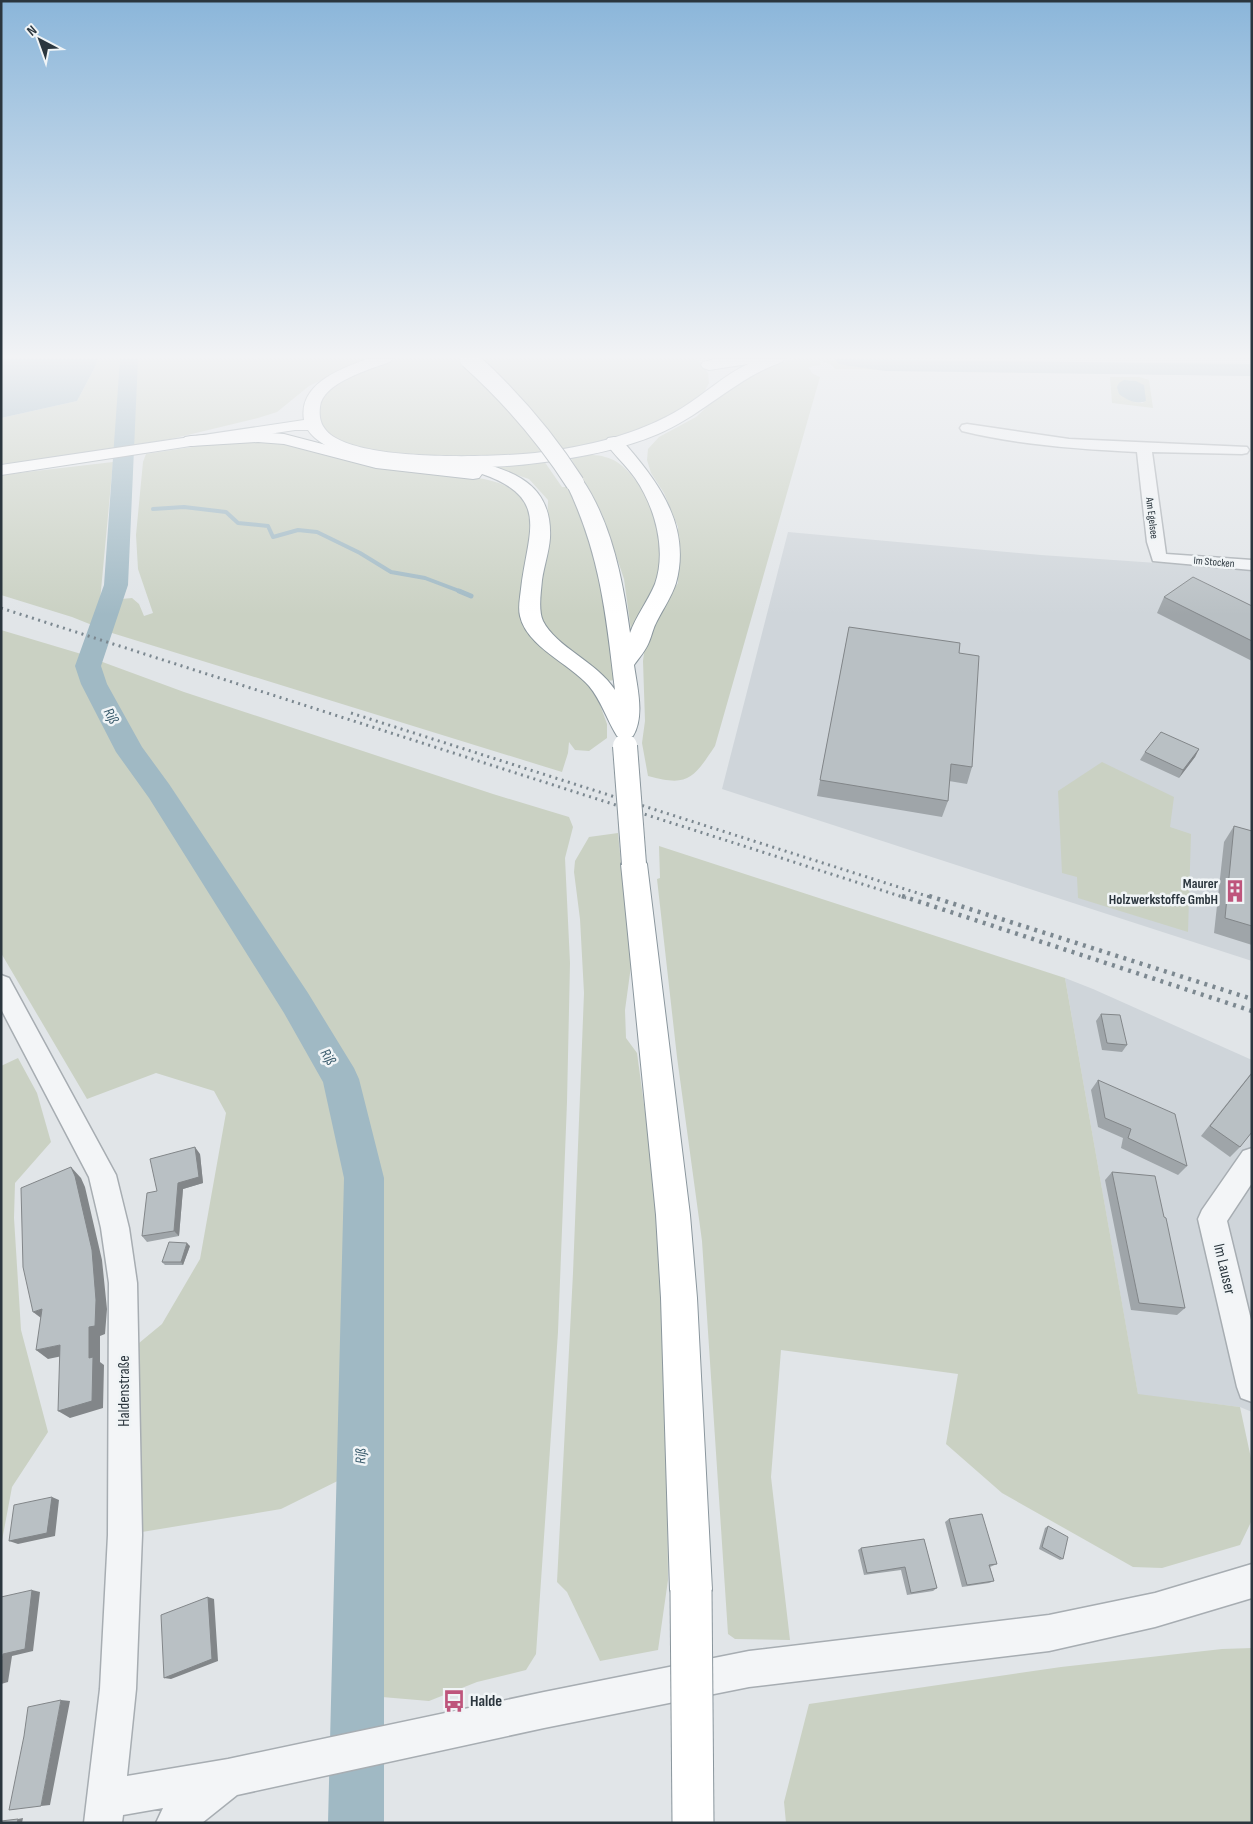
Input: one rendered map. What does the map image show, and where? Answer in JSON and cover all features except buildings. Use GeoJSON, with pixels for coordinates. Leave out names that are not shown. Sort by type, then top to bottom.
{"type":"FeatureCollection","features":[{"type":"Feature","properties":{"kind":"main road"},"geometry":{"type":"LineString","coordinates":[[1,470],[172,444]]}},
{"type":"Feature","properties":{"kind":"main road"},"geometry":{"type":"LineString","coordinates":[[304,444],[376,463],[459,471],[486,476],[514,486],[529,494]]}},
{"type":"Feature","properties":{"kind":"main road"},"geometry":{"type":"LineString","coordinates":[[337,444],[355,451],[412,459],[454,462],[534,458],[580,451],[606,444]]}},
{"type":"Feature","properties":{"kind":"main road"},"geometry":{"type":"LineString","coordinates":[[548,444],[575,483],[596,526],[610,572],[623,665],[628,716],[625,738],[634,864],[673,1215],[679,1298],[691,1590],[693,1822]]}},
{"type":"Feature","properties":{"kind":"main road"},"geometry":{"type":"LineString","coordinates":[[616,444],[643,476],[659,505],[667,532],[670,558],[665,584],[643,627],[638,644],[623,665]]}},
{"type":"Feature","properties":{"kind":"main road"},"geometry":{"type":"LineString","coordinates":[[454,462],[506,475],[522,485],[536,503],[540,523],[538,555],[531,582],[530,606],[533,623],[546,640],[592,676],[608,697],[625,738]]}},
{"type":"Feature","properties":{"kind":"street"},"geometry":{"type":"LineString","coordinates":[[1095,444],[1144,448],[1242,450]]}},
{"type":"Feature","properties":{"kind":"street","name":"Am Egelsee"},"geometry":{"type":"LineString","coordinates":[[1144,448],[1155,542],[1159,558]]}},
{"type":"Feature","properties":{"kind":"street","name":"Im Stocken"},"geometry":{"type":"LineString","coordinates":[[1159,558],[1252,565]]}},
{"type":"Feature","properties":{"kind":"street","name":"Haldenstraße"},"geometry":{"type":"LineString","coordinates":[[1,985],[102,1175],[115,1228],[124,1283],[125,1535],[118,1689],[105,1811]]}},
{"type":"Feature","properties":{"kind":"street","name":"Im Lauser"},"geometry":{"type":"LineString","coordinates":[[1252,1160],[1212,1219],[1252,1387]]}},
{"type":"Feature","properties":{"kind":"street"},"geometry":{"type":"LineString","coordinates":[[105,1811],[292,1763],[749,1669],[1049,1633],[1155,1610],[1252,1581]]}},
{"type":"Feature","properties":{"kind":"street"},"geometry":{"type":"LineString","coordinates":[[175,1823],[185,1812],[228,1778]]}},
{"type":"Feature","properties":{"kind":"shaded area"},"geometry":{"type":"Polygon","coordinates":[[[1,444],[140,444],[49,459],[1,464],[1,444]]]}},
{"type":"Feature","properties":{"kind":"shaded area"},"geometry":{"type":"Polygon","coordinates":[[[293,444],[484,479],[501,484],[514,491],[527,503],[533,512],[525,573],[520,592],[521,603],[570,667],[595,691],[607,724],[607,738],[589,751],[575,750],[569,742],[568,753],[562,772],[112,633],[72,617],[1,595],[1,475],[113,462],[100,601],[132,598],[139,604],[144,616],[153,613],[138,569],[136,535],[143,462],[146,454],[205,445],[293,444]]]}},
{"type":"Feature","properties":{"kind":"shaded area"},"geometry":{"type":"Polygon","coordinates":[[[349,444],[592,444],[533,456],[416,457],[362,449],[349,444]]]}},
{"type":"Feature","properties":{"kind":"shaded area"},"geometry":{"type":"Polygon","coordinates":[[[652,444],[801,444],[715,746],[695,773],[688,778],[672,781],[648,776],[642,743],[645,721],[643,661],[646,637],[659,609],[678,583],[678,527],[664,493],[651,473],[647,460],[648,449],[652,444]]]}},
{"type":"Feature","properties":{"kind":"shaded area"},"geometry":{"type":"Polygon","coordinates":[[[569,455],[601,456],[611,459],[622,466],[633,477],[642,491],[658,523],[664,555],[663,568],[653,592],[631,630],[624,579],[603,516],[569,455]]]}},
{"type":"Feature","properties":{"kind":"shaded area"},"geometry":{"type":"Polygon","coordinates":[[[544,461],[562,487],[567,487],[579,509],[604,582],[615,680],[607,681],[545,628],[536,602],[547,545],[548,500],[529,479],[490,466],[544,461]]]}},
{"type":"Feature","properties":{"kind":"shaded area"},"geometry":{"type":"Polygon","coordinates":[[[788,532],[1041,555],[1157,563],[1252,561],[1252,961],[722,789],[788,532]]]}},
{"type":"Feature","properties":{"kind":"shaded area"},"geometry":{"type":"Polygon","coordinates":[[[1,630],[78,653],[184,692],[493,794],[569,817],[573,827],[565,858],[570,963],[567,1102],[558,1332],[536,1654],[526,1670],[477,1682],[429,1701],[382,1697],[382,1459],[281,1509],[142,1532],[133,1348],[162,1324],[200,1259],[226,1113],[214,1091],[156,1073],[87,1099],[1,953],[1,630]]]}},
{"type":"Feature","properties":{"kind":"shaded area"},"geometry":{"type":"Polygon","coordinates":[[[1102,762],[1174,797],[1170,827],[1191,834],[1188,932],[1078,898],[1077,877],[1062,873],[1058,791],[1102,762]]]}},
{"type":"Feature","properties":{"kind":"shaded area"},"geometry":{"type":"Polygon","coordinates":[[[618,833],[631,966],[625,1010],[626,1038],[637,1053],[661,1230],[666,1370],[668,1580],[658,1650],[600,1661],[567,1592],[557,1582],[573,1273],[584,993],[580,919],[574,872],[575,861],[589,837],[618,833]]]}},
{"type":"Feature","properties":{"kind":"shaded area"},"geometry":{"type":"Polygon","coordinates":[[[659,846],[1065,978],[1138,1394],[1240,1407],[1252,1463],[1252,1520],[1240,1545],[1162,1568],[1133,1567],[1002,1493],[946,1444],[958,1374],[781,1350],[771,1477],[790,1640],[735,1639],[728,1634],[702,1241],[677,1057],[657,879],[660,878],[659,846]]]}},
{"type":"Feature","properties":{"kind":"shaded area"},"geometry":{"type":"Polygon","coordinates":[[[1065,978],[1252,1060],[1252,1412],[1240,1407],[1138,1395],[1065,978]]]}},
{"type":"Feature","properties":{"kind":"shaded area"},"geometry":{"type":"Polygon","coordinates":[[[18,1058],[37,1093],[51,1142],[15,1183],[14,1218],[21,1330],[48,1432],[12,1487],[1,1546],[1,1066],[18,1058]]]}},
{"type":"Feature","properties":{"kind":"shaded area"},"geometry":{"type":"Polygon","coordinates":[[[1252,1648],[1252,1823],[786,1823],[784,1802],[809,1704],[1061,1667],[1222,1649],[1252,1648]]]}},
{"type":"Feature","properties":{"kind":"waterway","name":"Riß"},"geometry":{"type":"LineString","coordinates":[[124,444],[116,585],[88,666],[94,684],[130,752],[159,791],[296,1003],[341,1079],[364,1178],[356,1823]]}},
{"type":"Feature","properties":{"kind":"waterway"},"geometry":{"type":"LineString","coordinates":[[153,509],[184,507],[226,512],[238,523],[268,526],[273,537],[298,530],[317,532],[360,553],[391,572],[425,578],[462,592]]}},
{"type":"Feature","properties":{"kind":"waterway"},"geometry":{"type":"LineString","coordinates":[[459,591],[471,596]]}},
{"type":"Feature","properties":{"kind":"railway"},"geometry":{"type":"LineString","coordinates":[[1,608],[906,898]]}},
{"type":"Feature","properties":{"kind":"railway"},"geometry":{"type":"LineString","coordinates":[[351,713],[933,898]]}},
{"type":"Feature","properties":{"kind":"railway"},"geometry":{"type":"LineString","coordinates":[[902,896],[1252,1011]]}},
{"type":"Feature","properties":{"kind":"railway"},"geometry":{"type":"LineString","coordinates":[[929,896],[1252,999]]}},
{"type":"Feature","properties":{"kind":"place","name":"Maurer Holzwerkstoffe GmbH"},"geometry":{"type":"Point","coordinates":[1235,891]}},
{"type":"Feature","properties":{"kind":"place","name":"Halde"},"geometry":{"type":"Point","coordinates":[454,1701]}}]}
